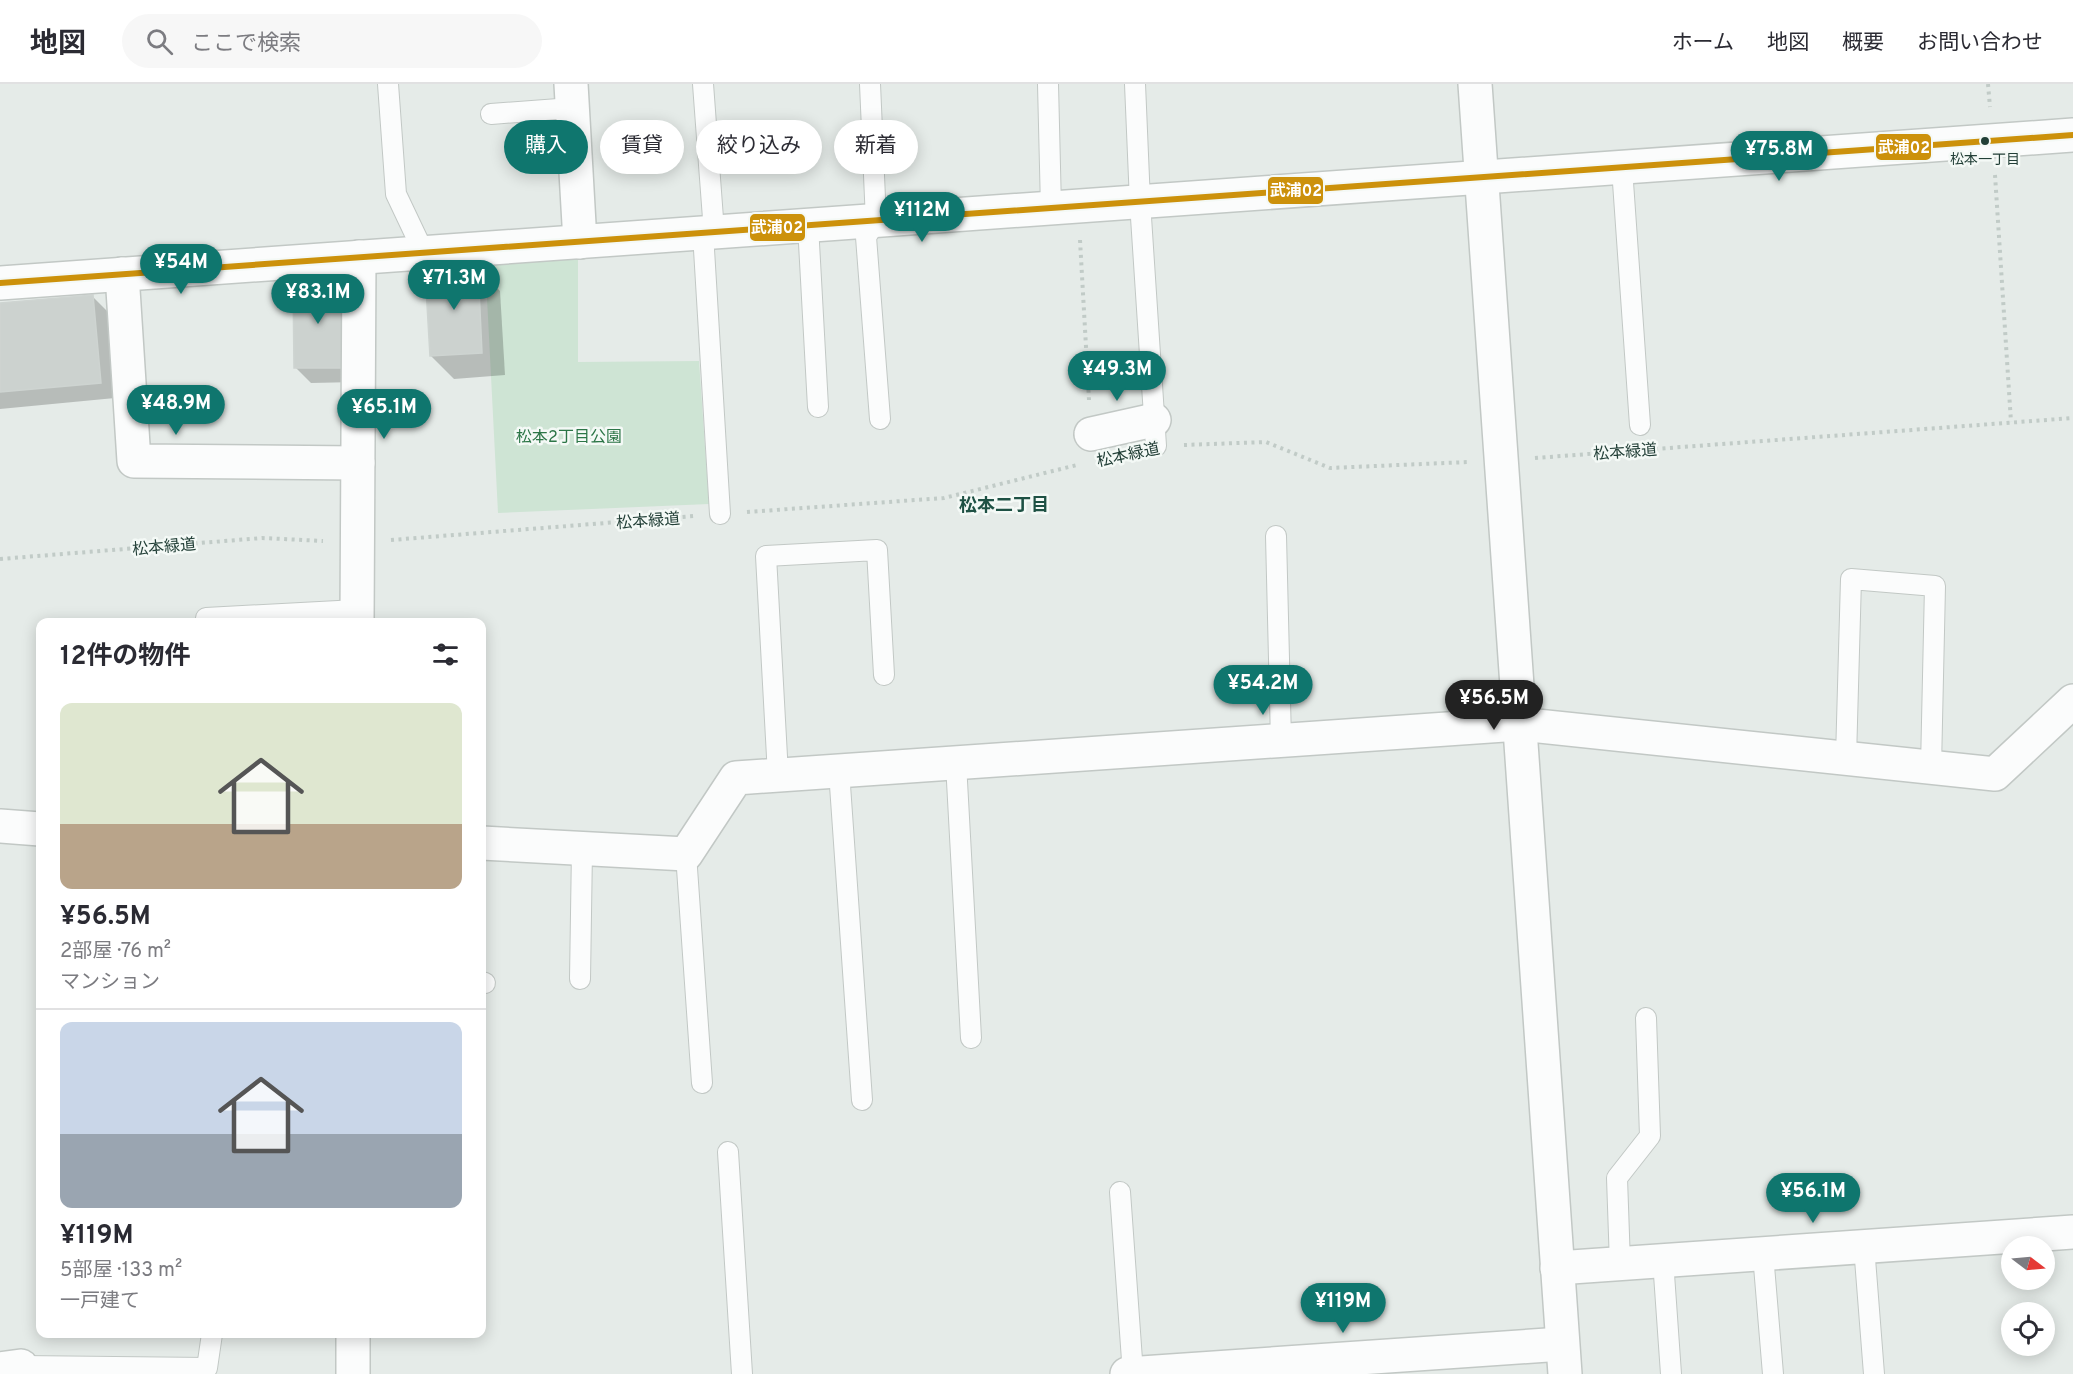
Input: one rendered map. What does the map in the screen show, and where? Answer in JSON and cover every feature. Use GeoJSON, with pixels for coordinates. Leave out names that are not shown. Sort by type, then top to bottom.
{"type":"FeatureCollection","features":[{"type":"Feature","properties":{"kind":"street"},"geometry":{"type":"LineString","coordinates":[[1127,1374],[1563,1359],[1475,84]]}},
{"type":"Feature","properties":{"kind":"street"},"geometry":{"type":"LineString","coordinates":[[572,96],[580,242]]}},
{"type":"Feature","properties":{"kind":"street"},"geometry":{"type":"LineString","coordinates":[[0,283],[2073,135]]}},
{"type":"Feature","properties":{"kind":"street"},"geometry":{"type":"LineString","coordinates":[[357,616],[359,257]]}},
{"type":"Feature","properties":{"kind":"street"},"geometry":{"type":"LineString","coordinates":[[122,274],[134,461],[358,463]]}},
{"type":"Feature","properties":{"kind":"street"},"geometry":{"type":"LineString","coordinates":[[1090,434],[1155,433]]}},
{"type":"Feature","properties":{"kind":"street"},"geometry":{"type":"LineString","coordinates":[[486,843],[686,854],[736,778],[1519,724],[1995,774],[2073,701]]}},
{"type":"Feature","properties":{"kind":"street"},"geometry":{"type":"LineString","coordinates":[[0,826],[36,829]]}},
{"type":"Feature","properties":{"kind":"street"},"geometry":{"type":"LineString","coordinates":[[1557,1268],[2073,1232]]}},
{"type":"Feature","properties":{"kind":"street"},"geometry":{"type":"LineString","coordinates":[[352,1374],[353,1338]]}},
{"type":"Feature","properties":{"kind":"lane"},"geometry":{"type":"LineString","coordinates":[[388,84],[396,194],[424,252]]}},
{"type":"Feature","properties":{"kind":"lane"},"geometry":{"type":"LineString","coordinates":[[703,84],[720,514]]}},
{"type":"Feature","properties":{"kind":"lane"},"geometry":{"type":"LineString","coordinates":[[870,84],[876,221],[866,237],[880,420]]}},
{"type":"Feature","properties":{"kind":"lane"},"geometry":{"type":"LineString","coordinates":[[1048,84],[1065,207]]}},
{"type":"Feature","properties":{"kind":"lane"},"geometry":{"type":"LineString","coordinates":[[1135,84],[1155,433]]}},
{"type":"Feature","properties":{"kind":"lane"},"geometry":{"type":"LineString","coordinates":[[491,114],[572,96]]}},
{"type":"Feature","properties":{"kind":"lane"},"geometry":{"type":"LineString","coordinates":[[1622,168],[1640,425]]}},
{"type":"Feature","properties":{"kind":"lane"},"geometry":{"type":"LineString","coordinates":[[808,225],[818,407]]}},
{"type":"Feature","properties":{"kind":"lane"},"geometry":{"type":"LineString","coordinates":[[1276,536],[1281,741]]}},
{"type":"Feature","properties":{"kind":"lane"},"geometry":{"type":"LineString","coordinates":[[778,775],[766,556],[877,550],[884,675]]}},
{"type":"Feature","properties":{"kind":"lane"},"geometry":{"type":"LineString","coordinates":[[1846,758],[1851,579],[1935,586],[1931,767]]}},
{"type":"Feature","properties":{"kind":"lane"},"geometry":{"type":"LineString","coordinates":[[206,618],[357,616]]}},
{"type":"Feature","properties":{"kind":"lane"},"geometry":{"type":"LineString","coordinates":[[956,763],[970,1038]]}},
{"type":"Feature","properties":{"kind":"lane"},"geometry":{"type":"LineString","coordinates":[[839,771],[862,1100]]}},
{"type":"Feature","properties":{"kind":"lane"},"geometry":{"type":"LineString","coordinates":[[580,979],[582,849]]}},
{"type":"Feature","properties":{"kind":"lane"},"geometry":{"type":"LineString","coordinates":[[686,854],[702,1083]]}},
{"type":"Feature","properties":{"kind":"lane"},"geometry":{"type":"LineString","coordinates":[[1620,1264],[1617,1178],[1650,1136],[1646,1018]]}},
{"type":"Feature","properties":{"kind":"lane"},"geometry":{"type":"LineString","coordinates":[[728,1152],[742,1374]]}},
{"type":"Feature","properties":{"kind":"lane"},"geometry":{"type":"LineString","coordinates":[[1120,1192],[1133,1374]]}},
{"type":"Feature","properties":{"kind":"lane"},"geometry":{"type":"LineString","coordinates":[[1864,1246],[1874,1374]]}},
{"type":"Feature","properties":{"kind":"lane"},"geometry":{"type":"LineString","coordinates":[[1763,1254],[1773,1374]]}},
{"type":"Feature","properties":{"kind":"lane"},"geometry":{"type":"LineString","coordinates":[[1663,1260],[1671,1374]]}},
{"type":"Feature","properties":{"kind":"lane"},"geometry":{"type":"LineString","coordinates":[[16,1370],[207,1368],[211,1338]]}},
{"type":"Feature","properties":{"kind":"path"},"geometry":{"type":"LineString","coordinates":[[1992,141],[2010,422]]}},
{"type":"Feature","properties":{"kind":"path"},"geometry":{"type":"LineString","coordinates":[[1065,207],[1090,434]]}},
{"type":"Feature","properties":{"kind":"path","name":"松本緑道"},"geometry":{"type":"LineString","coordinates":[[1643,450],[2073,418]]}},
{"type":"Feature","properties":{"kind":"path","name":"松本緑道"},"geometry":{"type":"LineString","coordinates":[[1155,433],[1266,442],[1330,468],[1631,451]]}},
{"type":"Feature","properties":{"kind":"path","name":"松本緑道"},"geometry":{"type":"LineString","coordinates":[[0,560],[262,538],[357,542],[944,498],[1078,465]]}},
{"type":"Feature","properties":{"kind":"green space","name":"松本2丁目公園"},"geometry":{"type":"Polygon","coordinates":[[[578,253],[578,362],[699,361],[709,504],[498,513],[485,259],[578,253]]]}},
{"type":"Feature","properties":{"kind":"building"},"geometry":{"type":"Polygon","coordinates":[[[478,267],[482,353],[430,356],[425,270],[478,267]]]}},
{"type":"Feature","properties":{"kind":"building"},"geometry":{"type":"Polygon","coordinates":[[[293,282],[342,282],[343,368],[294,368],[293,282]]]}},
{"type":"Feature","properties":{"kind":"building"},"geometry":{"type":"Polygon","coordinates":[[[93,295],[101,383],[0,392],[0,303],[93,295]]]}},
{"type":"Feature","properties":{"kind":"transit line","name":"武浦02"},"geometry":{"type":"LineString","coordinates":[[0,283],[2073,135]]}},
{"type":"Feature","properties":{"kind":"place","name":"松本一丁目"},"geometry":{"type":"Point","coordinates":[1985,141]}},
{"type":"Feature","properties":{"kind":"district","name":"松本二丁目"},"geometry":{"type":"Point","coordinates":[1004,505]}}]}
